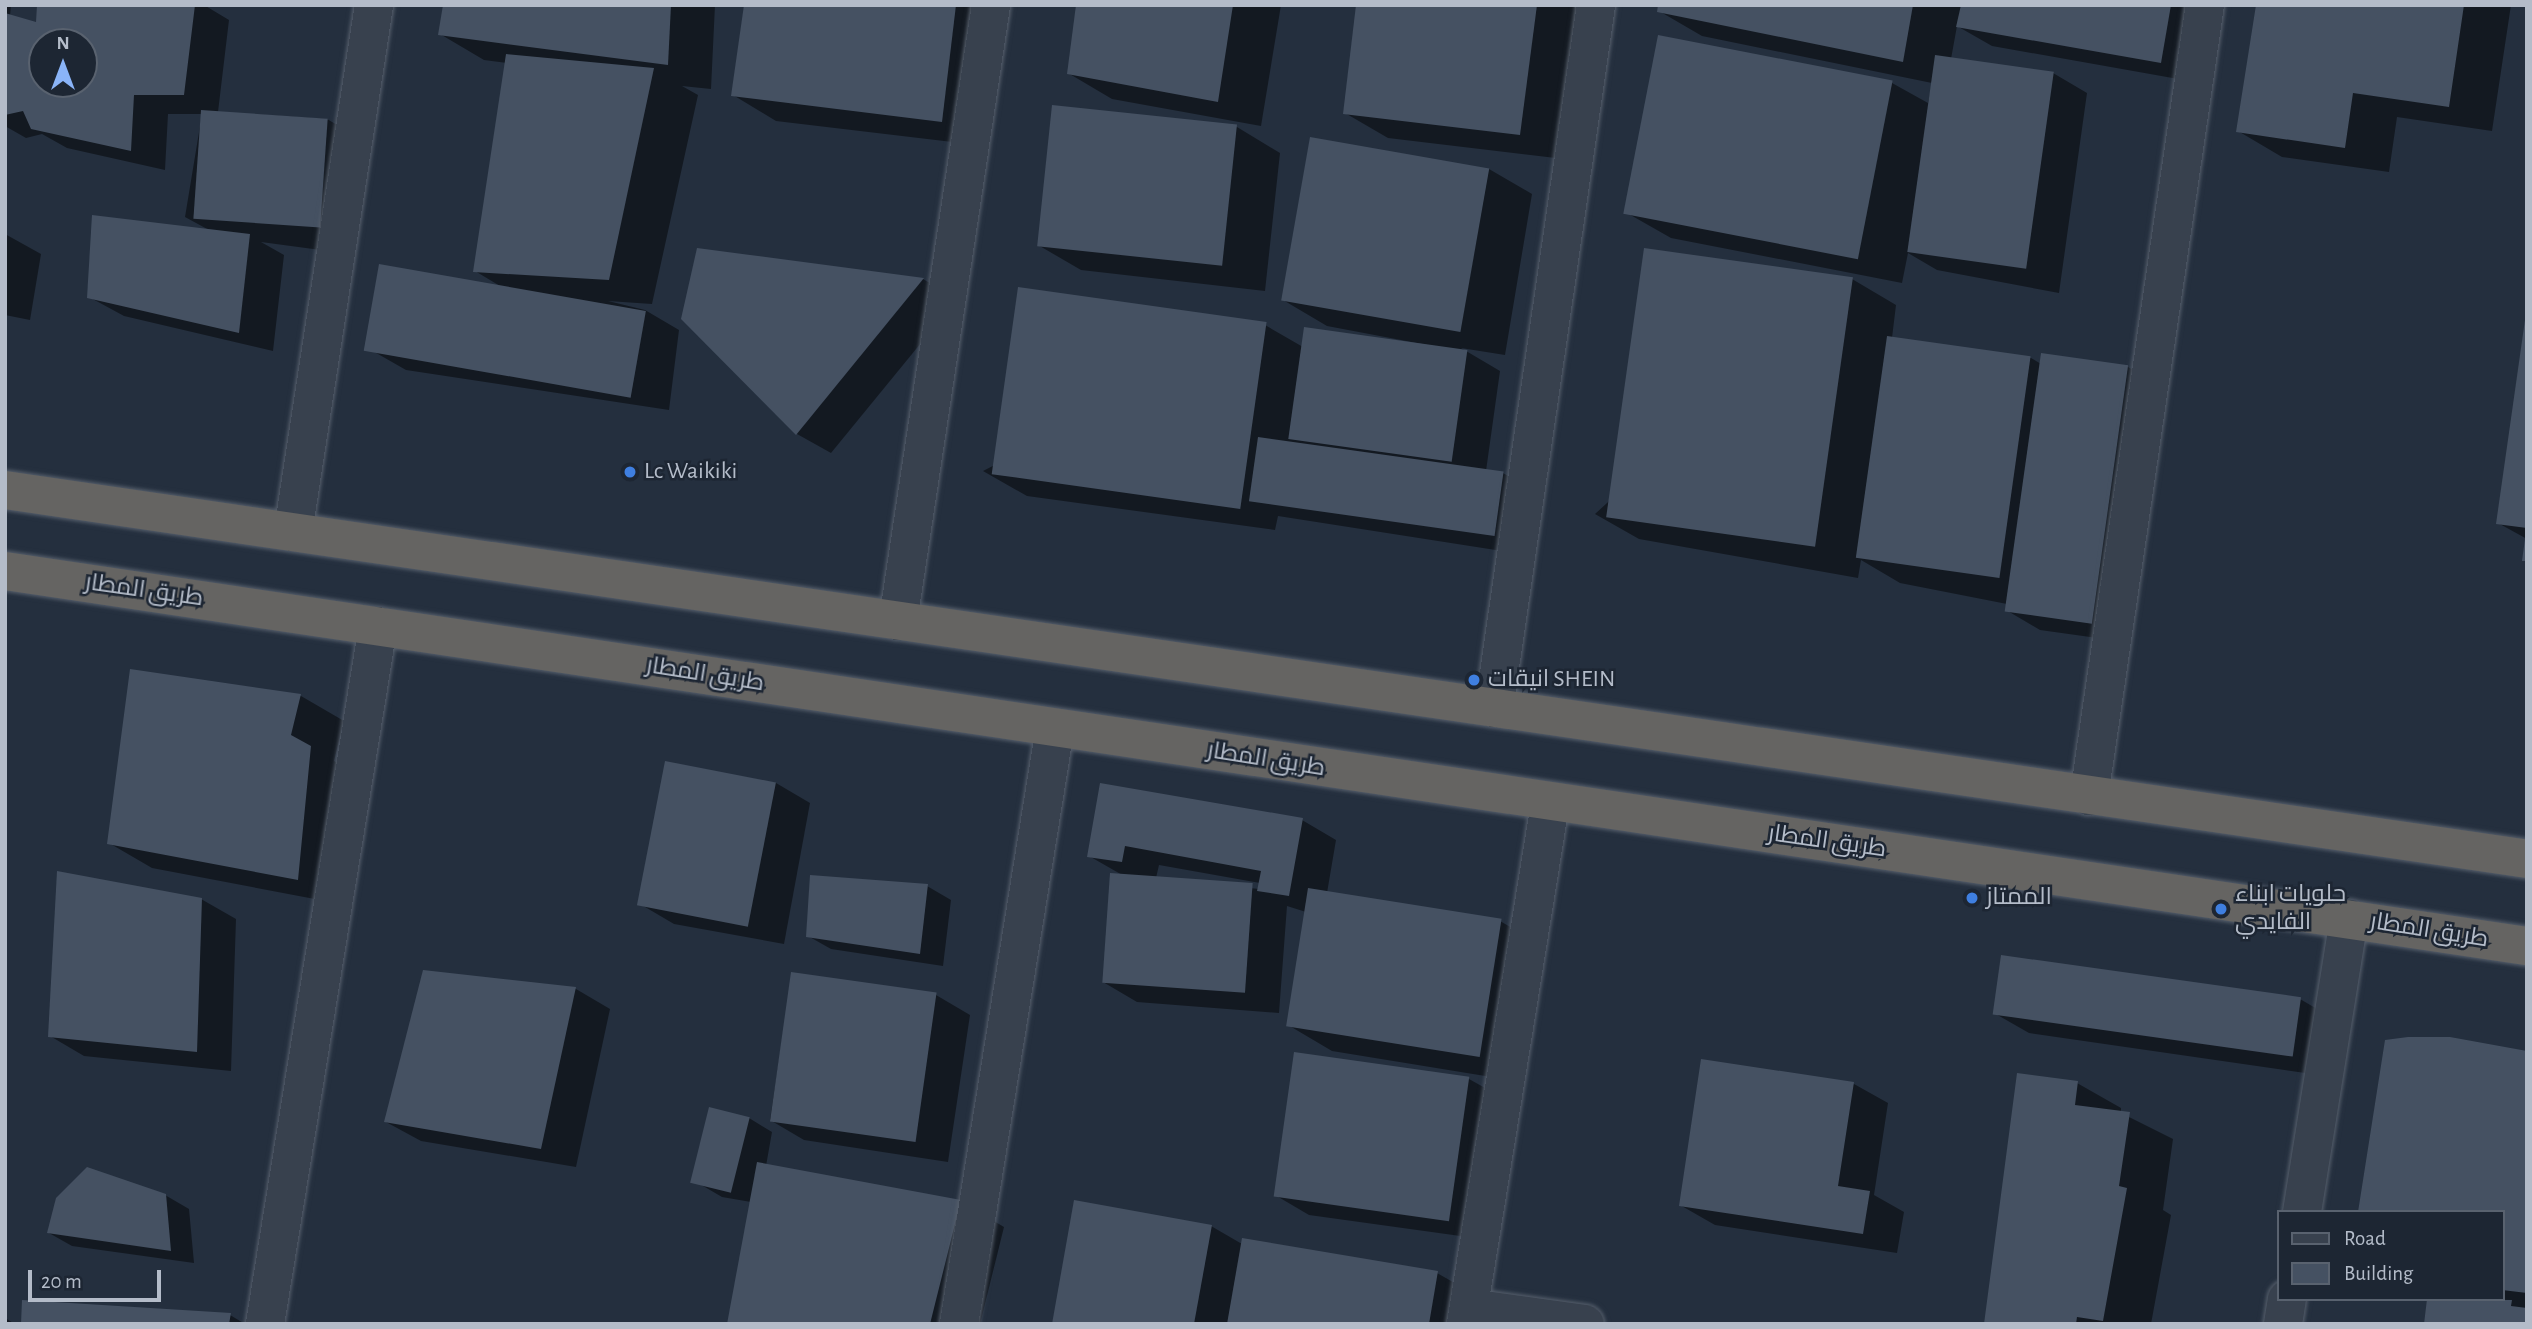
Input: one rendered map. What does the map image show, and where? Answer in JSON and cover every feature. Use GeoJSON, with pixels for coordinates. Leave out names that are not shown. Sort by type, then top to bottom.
{"type":"FeatureCollection","features":[{"type":"Feature","properties":{"kind":"highway"},"geometry":{"type":"LineString","coordinates":[[5,490],[2527,859]]}},
{"type":"Feature","properties":{"kind":"highway","name":"طريق المطار"},"geometry":{"type":"LineString","coordinates":[[5,571],[1550,804],[2527,946]]}},
{"type":"Feature","properties":{"kind":"street"},"geometry":{"type":"LineString","coordinates":[[292,532],[374,5]]}},
{"type":"Feature","properties":{"kind":"street"},"geometry":{"type":"LineString","coordinates":[[898,621],[991,5]]}},
{"type":"Feature","properties":{"kind":"street"},"geometry":{"type":"LineString","coordinates":[[1493,708],[1596,5]]}},
{"type":"Feature","properties":{"kind":"street"},"geometry":{"type":"LineString","coordinates":[[2089,796],[2204,5]]}},
{"type":"Feature","properties":{"kind":"street"},"geometry":{"type":"LineString","coordinates":[[265,1324],[378,626]]}},
{"type":"Feature","properties":{"kind":"street"},"geometry":{"type":"LineString","coordinates":[[959,1324],[1055,728]]}},
{"type":"Feature","properties":{"kind":"street"},"geometry":{"type":"LineString","coordinates":[[1550,804],[1467,1316],[1585,1324]]}},
{"type":"Feature","properties":{"kind":"street"},"geometry":{"type":"LineString","coordinates":[[2302,1210],[2349,919]]}},
{"type":"Feature","properties":{"kind":"street"},"geometry":{"type":"LineString","coordinates":[[2283,1324],[2287,1301]]}},
{"type":"Feature","properties":{"kind":"building"},"geometry":{"type":"Polygon","coordinates":[[[37,5],[195,5],[184,95],[134,95],[131,151],[31,129],[23,111],[5,115],[5,13],[36,22],[37,5]]]}},
{"type":"Feature","properties":{"kind":"building"},"geometry":{"type":"Polygon","coordinates":[[[443,5],[671,5],[668,65],[438,35],[443,5]]]}},
{"type":"Feature","properties":{"kind":"building"},"geometry":{"type":"Polygon","coordinates":[[[744,5],[956,5],[942,122],[731,96],[744,5]]]}},
{"type":"Feature","properties":{"kind":"building"},"geometry":{"type":"Polygon","coordinates":[[[1076,5],[1233,5],[1218,102],[1067,74],[1076,5]]]}},
{"type":"Feature","properties":{"kind":"building"},"geometry":{"type":"Polygon","coordinates":[[[1356,5],[1537,5],[1520,135],[1343,114],[1356,5]]]}},
{"type":"Feature","properties":{"kind":"building"},"geometry":{"type":"Polygon","coordinates":[[[1658,5],[1913,5],[1903,62],[1657,12],[1658,5]]]}},
{"type":"Feature","properties":{"kind":"building"},"geometry":{"type":"Polygon","coordinates":[[[1961,5],[2171,5],[2161,63],[1956,27],[1961,5]]]}},
{"type":"Feature","properties":{"kind":"building"},"geometry":{"type":"Polygon","coordinates":[[[2256,5],[2464,5],[2449,107],[2353,93],[2345,148],[2236,132],[2256,5]]]}},
{"type":"Feature","properties":{"kind":"building"},"geometry":{"type":"Polygon","coordinates":[[[1658,35],[1893,81],[1858,259],[1623,214],[1658,35]]]}},
{"type":"Feature","properties":{"kind":"building"},"geometry":{"type":"Polygon","coordinates":[[[506,54],[654,68],[609,280],[473,272],[506,54]]]}},
{"type":"Feature","properties":{"kind":"building"},"geometry":{"type":"Polygon","coordinates":[[[1935,55],[2054,72],[2026,269],[1907,252],[1935,55]]]}},
{"type":"Feature","properties":{"kind":"building"},"geometry":{"type":"Polygon","coordinates":[[[1052,105],[1237,124],[1222,266],[1037,246],[1052,105]]]}},
{"type":"Feature","properties":{"kind":"building"},"geometry":{"type":"Polygon","coordinates":[[[201,110],[328,119],[320,228],[193,219],[201,110]]]}},
{"type":"Feature","properties":{"kind":"building"},"geometry":{"type":"Polygon","coordinates":[[[1310,137],[1489,169],[1460,332],[1281,300],[1310,137]]]}},
{"type":"Feature","properties":{"kind":"building"},"geometry":{"type":"Polygon","coordinates":[[[92,215],[250,234],[239,333],[87,298],[92,215]]]}},
{"type":"Feature","properties":{"kind":"building"},"geometry":{"type":"Polygon","coordinates":[[[697,248],[924,278],[796,435],[681,319],[697,248]]]}},
{"type":"Feature","properties":{"kind":"building"},"geometry":{"type":"Polygon","coordinates":[[[1644,248],[1853,277],[1815,547],[1606,517],[1644,248]]]}},
{"type":"Feature","properties":{"kind":"building"},"geometry":{"type":"Polygon","coordinates":[[[379,264],[646,311],[631,398],[364,351],[379,264]]]}},
{"type":"Feature","properties":{"kind":"building"},"geometry":{"type":"Polygon","coordinates":[[[1018,287],[1267,322],[1240,509],[992,474],[1018,287]]]}},
{"type":"Feature","properties":{"kind":"building"},"geometry":{"type":"Polygon","coordinates":[[[2527,320],[2527,528],[2496,524],[2527,320]]]}},
{"type":"Feature","properties":{"kind":"building"},"geometry":{"type":"Polygon","coordinates":[[[1304,327],[1467,350],[1452,462],[1288,439],[1304,327]]]}},
{"type":"Feature","properties":{"kind":"building"},"geometry":{"type":"Polygon","coordinates":[[[1887,336],[2031,356],[1999,578],[1856,558],[1887,336]]]}},
{"type":"Feature","properties":{"kind":"building"},"geometry":{"type":"Polygon","coordinates":[[[2041,353],[2128,365],[2092,624],[2005,611],[2041,353]]]}},
{"type":"Feature","properties":{"kind":"building"},"geometry":{"type":"Polygon","coordinates":[[[1258,437],[1504,472],[1495,536],[1249,501],[1258,437]]]}},
{"type":"Feature","properties":{"kind":"building"},"geometry":{"type":"Polygon","coordinates":[[[2525,539],[2527,561],[2522,561],[2525,539]]]}},
{"type":"Feature","properties":{"kind":"building"},"geometry":{"type":"Polygon","coordinates":[[[130,669],[301,694],[291,735],[311,746],[298,880],[107,844],[130,669]]]}},
{"type":"Feature","properties":{"kind":"building"},"geometry":{"type":"Polygon","coordinates":[[[665,761],[776,783],[748,927],[637,905],[665,761]]]}},
{"type":"Feature","properties":{"kind":"building"},"geometry":{"type":"Polygon","coordinates":[[[1100,783],[1303,818],[1289,896],[1257,891],[1261,871],[1125,846],[1122,862],[1087,857],[1100,783]]]}},
{"type":"Feature","properties":{"kind":"building"},"geometry":{"type":"Polygon","coordinates":[[[57,871],[202,898],[197,1052],[48,1037],[57,871]]]}},
{"type":"Feature","properties":{"kind":"building"},"geometry":{"type":"Polygon","coordinates":[[[1110,873],[1253,883],[1245,993],[1102,983],[1110,873]]]}},
{"type":"Feature","properties":{"kind":"building"},"geometry":{"type":"Polygon","coordinates":[[[810,875],[928,884],[920,954],[806,937],[810,875]]]}},
{"type":"Feature","properties":{"kind":"building"},"geometry":{"type":"Polygon","coordinates":[[[1308,888],[1502,919],[1480,1057],[1286,1026],[1308,888]]]}},
{"type":"Feature","properties":{"kind":"building"},"geometry":{"type":"Polygon","coordinates":[[[2001,955],[2301,997],[2293,1057],[1993,1014],[2001,955]]]}},
{"type":"Feature","properties":{"kind":"building"},"geometry":{"type":"Polygon","coordinates":[[[423,970],[576,987],[541,1149],[384,1122],[423,970]]]}},
{"type":"Feature","properties":{"kind":"building"},"geometry":{"type":"Polygon","coordinates":[[[791,972],[937,992],[916,1142],[770,1122],[791,972]]]}},
{"type":"Feature","properties":{"kind":"building"},"geometry":{"type":"Polygon","coordinates":[[[2450,1037],[2527,1051],[2527,1293],[2504,1290],[2504,1210],[2358,1210],[2385,1040],[2450,1037]]]}},
{"type":"Feature","properties":{"kind":"building"},"geometry":{"type":"Polygon","coordinates":[[[1294,1052],[1469,1077],[1449,1221],[1274,1197],[1294,1052]]]}},
{"type":"Feature","properties":{"kind":"building"},"geometry":{"type":"Polygon","coordinates":[[[1701,1059],[1854,1082],[1838,1186],[1870,1191],[1863,1234],[1679,1206],[1701,1059]]]}},
{"type":"Feature","properties":{"kind":"building"},"geometry":{"type":"Polygon","coordinates":[[[2017,1073],[2078,1081],[2075,1105],[2130,1112],[2119,1186],[2127,1188],[2103,1321],[2077,1317],[2076,1324],[1984,1324],[2017,1073]]]}},
{"type":"Feature","properties":{"kind":"building"},"geometry":{"type":"Polygon","coordinates":[[[709,1107],[750,1117],[731,1193],[690,1183],[709,1107]]]}},
{"type":"Feature","properties":{"kind":"building"},"geometry":{"type":"Polygon","coordinates":[[[757,1162],[961,1200],[930,1324],[727,1324],[757,1162]]]}},
{"type":"Feature","properties":{"kind":"building"},"geometry":{"type":"Polygon","coordinates":[[[87,1167],[166,1194],[171,1251],[47,1233],[56,1198],[87,1167]]]}},
{"type":"Feature","properties":{"kind":"building"},"geometry":{"type":"Polygon","coordinates":[[[1074,1200],[1212,1225],[1194,1324],[1052,1324],[1074,1200]]]}},
{"type":"Feature","properties":{"kind":"building"},"geometry":{"type":"Polygon","coordinates":[[[1242,1238],[1438,1271],[1429,1324],[1227,1324],[1242,1238]]]}},
{"type":"Feature","properties":{"kind":"building"},"geometry":{"type":"Polygon","coordinates":[[[22,1300],[231,1313],[229,1324],[21,1324],[22,1300]]]}},
{"type":"Feature","properties":{"kind":"building"},"geometry":{"type":"Polygon","coordinates":[[[2512,1300],[2511,1306],[2527,1308],[2527,1324],[2424,1324],[2427,1301],[2512,1300]]]}},
{"type":"Feature","properties":{"kind":"place","name":"Lc Waikiki"},"geometry":{"type":"Point","coordinates":[630,472]}},
{"type":"Feature","properties":{"kind":"place","name":"انيقات SHEIN"},"geometry":{"type":"Point","coordinates":[1474,680]}},
{"type":"Feature","properties":{"kind":"place","name":"الممتاز"},"geometry":{"type":"Point","coordinates":[1972,898]}},
{"type":"Feature","properties":{"kind":"place","name":"حلويات ابناء الفايدي"},"geometry":{"type":"Point","coordinates":[2221,909]}}]}
